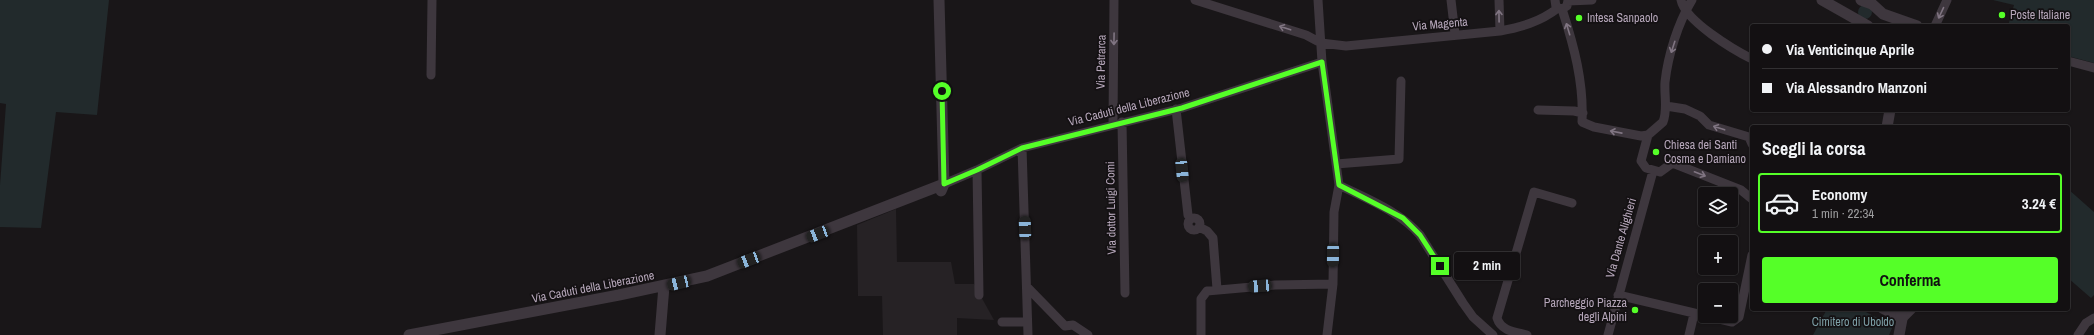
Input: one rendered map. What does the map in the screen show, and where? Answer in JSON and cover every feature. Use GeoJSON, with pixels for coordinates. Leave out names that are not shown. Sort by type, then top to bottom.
{"type":"FeatureCollection","features":[{"type":"Feature","properties":{"kind":"street"},"geometry":{"type":"LineString","coordinates":[[431,76],[432,0]]}},
{"type":"Feature","properties":{"kind":"street"},"geometry":{"type":"LineString","coordinates":[[939,0],[944,184]]}},
{"type":"Feature","properties":{"kind":"street","name":"Via Petrarca"},"geometry":{"type":"LineString","coordinates":[[1114,0],[1117,123]]}},
{"type":"Feature","properties":{"kind":"street"},"geometry":{"type":"LineString","coordinates":[[1195,0],[1306,34],[1321,43]]}},
{"type":"Feature","properties":{"kind":"street"},"geometry":{"type":"LineString","coordinates":[[1318,0],[1322,62],[1339,185],[1334,212],[1333,284],[1327,335]]}},
{"type":"Feature","properties":{"kind":"street"},"geometry":{"type":"LineString","coordinates":[[1451,0],[1455,34]]}},
{"type":"Feature","properties":{"kind":"street"},"geometry":{"type":"LineString","coordinates":[[1499,0],[1500,31]]}},
{"type":"Feature","properties":{"kind":"street"},"geometry":{"type":"LineString","coordinates":[[1592,0],[1568,1],[1568,6],[1558,6],[1578,63],[1583,93],[1582,122],[1594,128],[1641,136],[1648,135],[1664,122],[1666,106],[1665,84],[1668,63],[1686,10],[1692,0]]}},
{"type":"Feature","properties":{"kind":"street"},"geometry":{"type":"LineString","coordinates":[[1681,0],[1686,10],[1701,25],[1717,38],[1750,58]]}},
{"type":"Feature","properties":{"kind":"street"},"geometry":{"type":"LineString","coordinates":[[1822,0],[1864,24]]}},
{"type":"Feature","properties":{"kind":"street"},"geometry":{"type":"LineString","coordinates":[[1854,18],[1855,7],[1857,3],[1862,0],[1876,7],[1883,14],[1912,24]]}},
{"type":"Feature","properties":{"kind":"street"},"geometry":{"type":"LineString","coordinates":[[1936,24],[1947,0]]}},
{"type":"Feature","properties":{"kind":"street","name":"Via Magenta"},"geometry":{"type":"LineString","coordinates":[[1321,43],[1346,46],[1520,28],[1540,20],[1558,6]]}},
{"type":"Feature","properties":{"kind":"street"},"geometry":{"type":"LineString","coordinates":[[1867,24],[1873,20],[1876,7]]}},
{"type":"Feature","properties":{"kind":"street","name":"Via Caduti della Liberazione"},"geometry":{"type":"LineString","coordinates":[[409,335],[664,286],[708,276],[912,198],[934,195],[941,192],[944,184],[1022,148],[1176,109],[1322,62]]}},
{"type":"Feature","properties":{"kind":"street"},"geometry":{"type":"LineString","coordinates":[[2070,62],[2094,68]]}},
{"type":"Feature","properties":{"kind":"street"},"geometry":{"type":"LineString","coordinates":[[1336,164],[1399,159],[1401,81]]}},
{"type":"Feature","properties":{"kind":"street"},"geometry":{"type":"LineString","coordinates":[[1666,106],[1685,109],[1700,116],[1709,125],[1749,137],[1750,139]]}},
{"type":"Feature","properties":{"kind":"street"},"geometry":{"type":"LineString","coordinates":[[1176,109],[1183,184],[1188,215],[1191,219],[1198,219],[1200,227],[1208,231],[1213,238],[1217,290]]}},
{"type":"Feature","properties":{"kind":"street"},"geometry":{"type":"LineString","coordinates":[[1538,110],[1574,111],[1583,113]]}},
{"type":"Feature","properties":{"kind":"street"},"geometry":{"type":"LineString","coordinates":[[1887,125],[1890,112]]}},
{"type":"Feature","properties":{"kind":"street","name":"Via dottor Luigi Comi"},"geometry":{"type":"LineString","coordinates":[[1117,123],[1125,293]]}},
{"type":"Feature","properties":{"kind":"street"},"geometry":{"type":"LineString","coordinates":[[1648,135],[1641,162],[1642,165],[1653,171],[1663,172],[1671,164],[1675,164],[1750,195]]}},
{"type":"Feature","properties":{"kind":"street"},"geometry":{"type":"LineString","coordinates":[[1022,148],[1028,335]]}},
{"type":"Feature","properties":{"kind":"street"},"geometry":{"type":"LineString","coordinates":[[977,170],[979,295]]}},
{"type":"Feature","properties":{"kind":"street","name":"Via Dante Alighieri"},"geometry":{"type":"LineString","coordinates":[[1608,335],[1653,171]]}},
{"type":"Feature","properties":{"kind":"street"},"geometry":{"type":"LineString","coordinates":[[1339,185],[1403,218],[1412,226],[1420,235],[1473,317],[1494,335]]}},
{"type":"Feature","properties":{"kind":"street"},"geometry":{"type":"LineString","coordinates":[[1528,335],[1504,328],[1499,324],[1497,318],[1534,192],[1572,203]]}},
{"type":"Feature","properties":{"kind":"street"},"geometry":{"type":"LineString","coordinates":[[1618,295],[1727,322],[1736,320],[1739,317],[1750,265]]}},
{"type":"Feature","properties":{"kind":"street"},"geometry":{"type":"LineString","coordinates":[[1201,335],[1201,296],[1207,291],[1333,284]]}},
{"type":"Feature","properties":{"kind":"street"},"geometry":{"type":"LineString","coordinates":[[660,335],[664,286]]}},
{"type":"Feature","properties":{"kind":"street"},"geometry":{"type":"LineString","coordinates":[[1027,287],[1065,326],[1073,325],[1088,335]]}},
{"type":"Feature","properties":{"kind":"street"},"geometry":{"type":"LineString","coordinates":[[1890,311],[1901,314],[1899,335]]}},
{"type":"Feature","properties":{"kind":"street"},"geometry":{"type":"LineString","coordinates":[[1689,335],[1694,314]]}},
{"type":"Feature","properties":{"kind":"street"},"geometry":{"type":"LineString","coordinates":[[2078,335],[2086,323],[2094,318]]}},
{"type":"Feature","properties":{"kind":"street"},"geometry":{"type":"LineString","coordinates":[[1002,322],[1027,322]]}},
{"type":"Feature","properties":{"kind":"shaded area"},"geometry":{"type":"Polygon","coordinates":[[[896,209],[897,262],[951,262],[955,284],[974,284],[994,320],[957,318],[957,335],[883,335],[882,296],[858,296],[857,225],[896,209]]]}},
{"type":"Feature","properties":{"kind":"green space"},"geometry":{"type":"Polygon","coordinates":[[[0,0],[109,0],[97,115],[56,112],[41,228],[0,227],[0,185],[6,104],[0,103],[0,0]]]}},
{"type":"Feature","properties":{"kind":"green space"},"geometry":{"type":"Polygon","coordinates":[[[1993,0],[2094,0],[2094,63],[2070,57],[2070,24],[2009,24],[2014,5],[1993,0]]]}},
{"type":"Feature","properties":{"kind":"green space"},"geometry":{"type":"Polygon","coordinates":[[[1865,5],[1870,7],[1872,12],[1870,17],[1865,19],[1860,17],[1858,12],[1860,7],[1865,5]]]}},
{"type":"Feature","properties":{"kind":"green space"},"geometry":{"type":"Polygon","coordinates":[[[2070,191],[2094,212],[2094,295],[2091,298],[2070,280],[2070,191]]]}},
{"type":"Feature","properties":{"kind":"green space","name":"Cimitero di Uboldo"},"geometry":{"type":"Polygon","coordinates":[[[1826,311],[1864,311],[1893,326],[1889,335],[1813,335],[1826,311]]]}},
{"type":"Feature","properties":{"kind":"place","name":"Poste Italiane"},"geometry":{"type":"Point","coordinates":[2002,15]}},
{"type":"Feature","properties":{"kind":"place","name":"Intesa Sanpaolo"},"geometry":{"type":"Point","coordinates":[1579,18]}},
{"type":"Feature","properties":{"kind":"place","name":"Chiesa dei Santi Cosma e Damiano"},"geometry":{"type":"Point","coordinates":[1656,152]}},
{"type":"Feature","properties":{"kind":"place","name":"Parcheggio Piazza degli Alpini"},"geometry":{"type":"Point","coordinates":[1635,310]}},
{"type":"Feature","properties":{"kind":"route"},"geometry":{"type":"LineString","coordinates":[[942,91],[944,184],[1022,148],[1113,124],[1182,108],[1322,62],[1339,185],[1403,218],[1420,235],[1440,266]]}}]}
